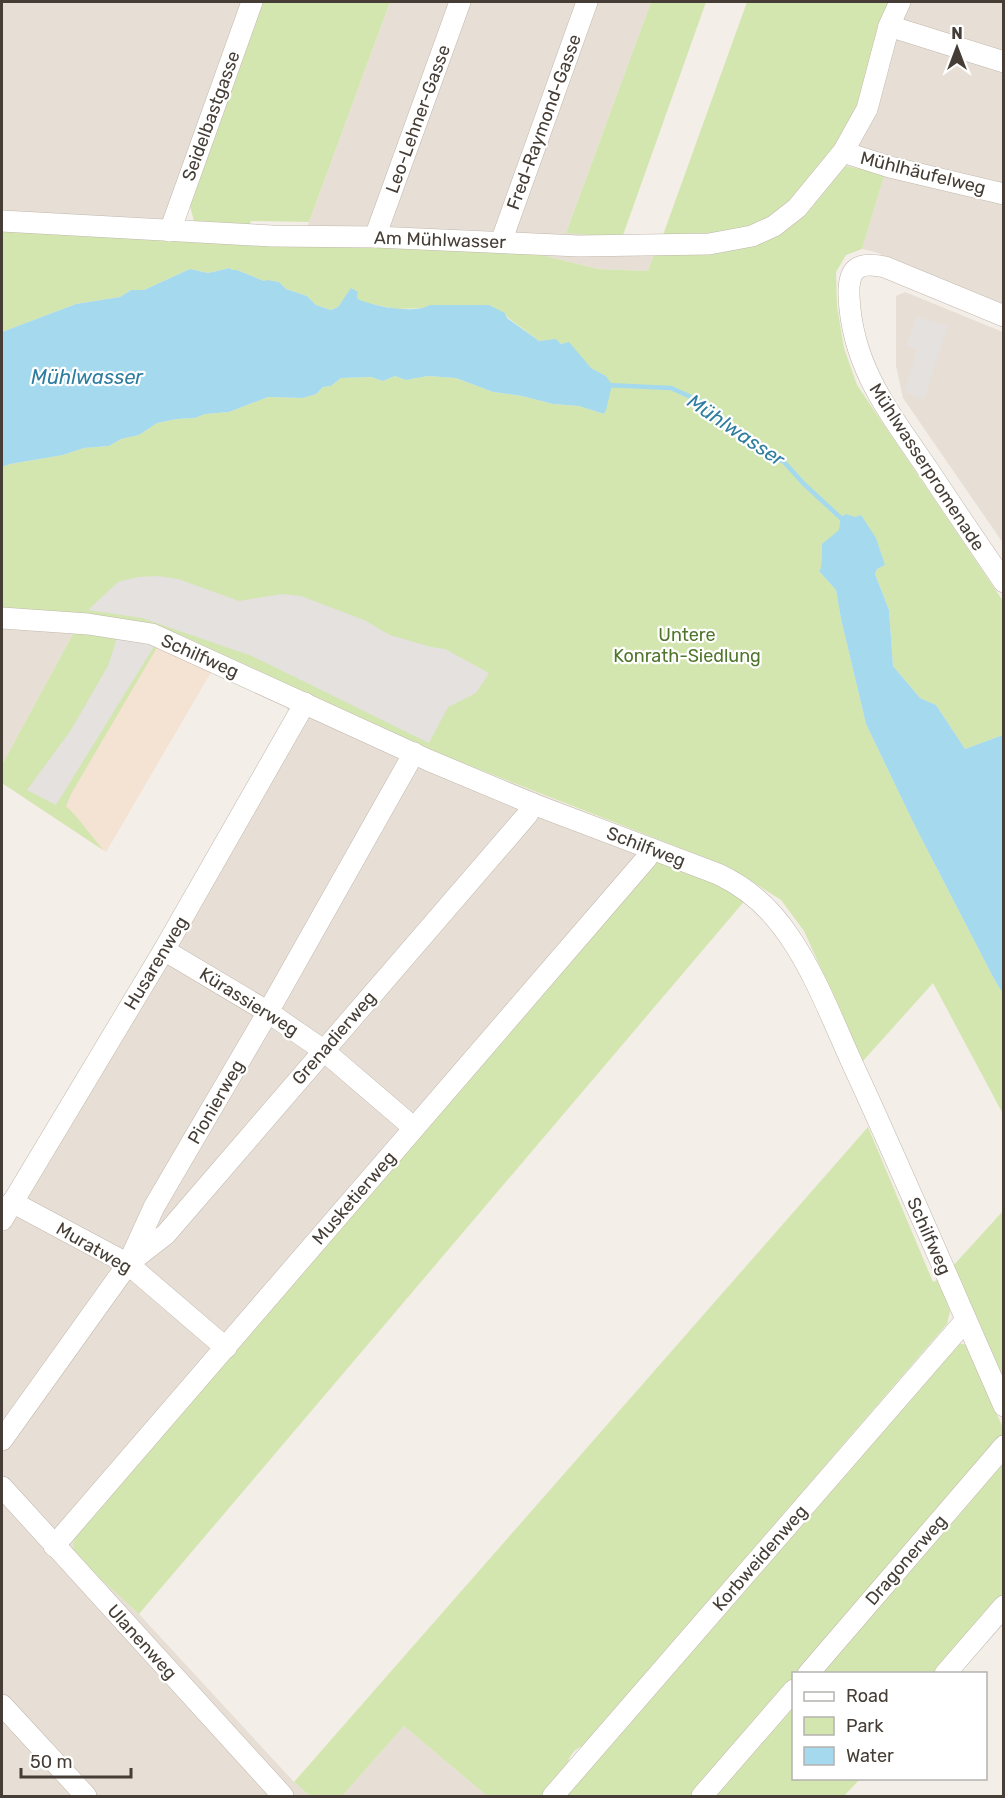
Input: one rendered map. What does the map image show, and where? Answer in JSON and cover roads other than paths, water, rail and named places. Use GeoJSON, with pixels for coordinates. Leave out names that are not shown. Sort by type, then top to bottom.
{"type":"FeatureCollection","features":[{"type":"Feature","properties":{"kind":"street","name":"Seidelbastgasse"},"geometry":{"type":"LineString","coordinates":[[170,231],[252,2]]}},
{"type":"Feature","properties":{"kind":"street","name":"Leo-Lehner-Gasse"},"geometry":{"type":"LineString","coordinates":[[375,237],[460,2]]}},
{"type":"Feature","properties":{"kind":"street","name":"Fred-Raymond-Gasse"},"geometry":{"type":"LineString","coordinates":[[501,242],[587,2]]}},
{"type":"Feature","properties":{"kind":"street","name":"Am Mühlwasser"},"geometry":{"type":"LineString","coordinates":[[2,221],[292,237],[375,237],[579,246],[709,244],[752,236],[774,226],[797,208],[843,152],[867,109],[889,26],[900,2]]}},
{"type":"Feature","properties":{"kind":"street"},"geometry":{"type":"LineString","coordinates":[[889,26],[1004,62]]}},
{"type":"Feature","properties":{"kind":"street","name":"Mühlhäufelweg"},"geometry":{"type":"LineString","coordinates":[[843,152],[890,167],[1004,194]]}},
{"type":"Feature","properties":{"kind":"street","name":"Mühlwasserpromenade"},"geometry":{"type":"LineString","coordinates":[[1004,316],[885,267],[864,265],[853,272],[850,277],[850,308],[854,333],[869,379],[1004,582]]}},
{"type":"Feature","properties":{"kind":"street","name":"Schilfweg"},"geometry":{"type":"LineString","coordinates":[[2,618],[88,624],[152,634],[414,753],[533,804],[718,874],[747,890],[788,934],[815,984],[880,1124],[1004,1406]]}},
{"type":"Feature","properties":{"kind":"street","name":"Husarenweg"},"geometry":{"type":"LineString","coordinates":[[2,1220],[164,950],[306,703]]}},
{"type":"Feature","properties":{"kind":"street","name":"Pionierweg"},"geometry":{"type":"LineString","coordinates":[[2,1440],[128,1264],[154,1207],[268,1012],[414,753]]}},
{"type":"Feature","properties":{"kind":"street","name":"Grenadierweg"},"geometry":{"type":"LineString","coordinates":[[128,1264],[166,1234],[527,815],[533,804]]}},
{"type":"Feature","properties":{"kind":"street","name":"Musketierweg"},"geometry":{"type":"LineString","coordinates":[[54,1546],[646,859],[652,849]]}},
{"type":"Feature","properties":{"kind":"street","name":"Kürassierweg"},"geometry":{"type":"LineString","coordinates":[[164,950],[268,1012],[323,1050],[414,1128]]}},
{"type":"Feature","properties":{"kind":"street","name":"Muratweg"},"geometry":{"type":"LineString","coordinates":[[12,1202],[128,1264],[226,1348]]}},
{"type":"Feature","properties":{"kind":"street","name":"Korbweidenweg"},"geometry":{"type":"LineString","coordinates":[[553,1797],[966,1320]]}},
{"type":"Feature","properties":{"kind":"street","name":"Dragonerweg"},"geometry":{"type":"LineString","coordinates":[[810,1672],[1004,1446]]}},
{"type":"Feature","properties":{"kind":"street","name":"Ulanenweg"},"geometry":{"type":"LineString","coordinates":[[2,1487],[283,1797]]}},
{"type":"Feature","properties":{"kind":"street"},"geometry":{"type":"LineString","coordinates":[[947,1672],[1004,1606]]}},
{"type":"Feature","properties":{"kind":"street"},"geometry":{"type":"LineString","coordinates":[[702,1797],[792,1692]]}},
{"type":"Feature","properties":{"kind":"street"},"geometry":{"type":"LineString","coordinates":[[2,1705],[86,1797]]}},
{"type":"Feature","properties":{"kind":"water","name":"Mühlwasser"},"geometry":{"type":"Polygon","coordinates":[[[230,268],[264,281],[279,282],[286,289],[307,296],[316,305],[331,310],[338,307],[351,288],[358,292],[358,299],[374,305],[394,308],[415,309],[430,305],[489,305],[505,313],[507,318],[539,341],[556,339],[561,344],[569,342],[591,368],[606,376],[612,385],[606,410],[604,414],[579,406],[553,404],[493,392],[456,378],[428,376],[406,380],[395,376],[383,381],[371,377],[341,378],[331,386],[323,387],[316,394],[303,398],[268,397],[229,412],[157,423],[139,435],[121,439],[109,446],[84,448],[63,455],[2,467],[2,332],[76,304],[120,297],[131,290],[144,290],[190,269],[208,273],[230,268]]]}},
{"type":"Feature","properties":{"kind":"water"},"geometry":{"type":"Polygon","coordinates":[[[846,514],[855,517],[861,515],[876,538],[885,565],[877,569],[875,574],[889,610],[893,666],[920,698],[936,705],[965,749],[1003,735],[1003,994],[914,824],[866,724],[836,590],[819,571],[822,544],[839,530],[841,517],[846,514]]]}},
{"type":"Feature","properties":{"kind":"waterway","name":"Mühlwasser"},"geometry":{"type":"LineString","coordinates":[[606,385],[671,388],[700,401],[748,443],[784,462],[843,520]]}},
{"type":"Feature","properties":{"kind":"park label","name":"Untere Konrath-Siedlung"},"geometry":{"type":"Point","coordinates":[687,645]}}]}
